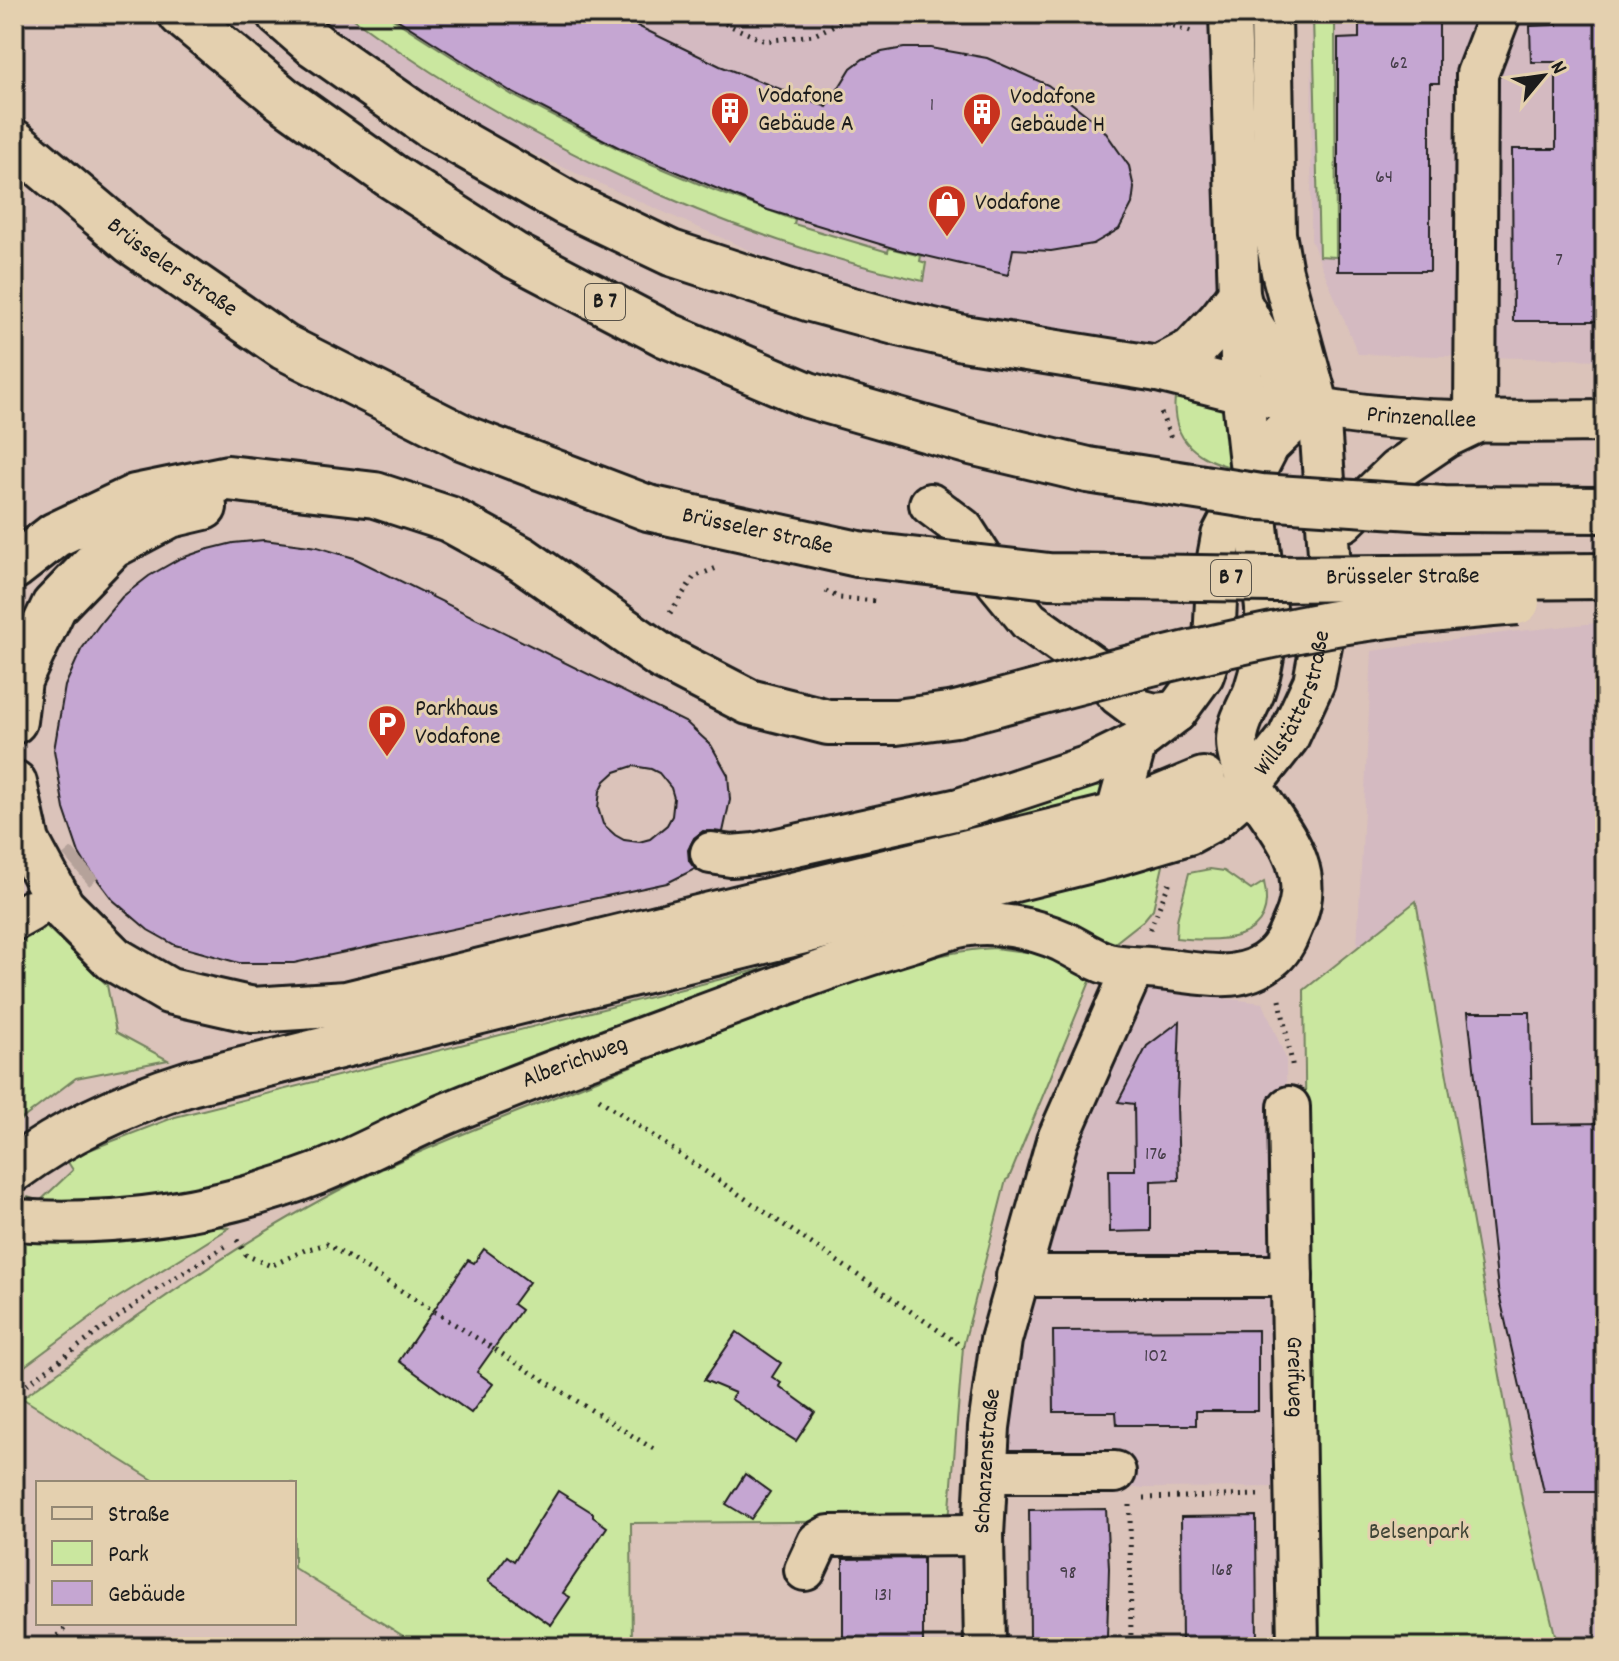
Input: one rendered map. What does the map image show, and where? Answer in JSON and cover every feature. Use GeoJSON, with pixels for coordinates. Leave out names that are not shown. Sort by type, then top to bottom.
{"type":"FeatureCollection","features":[{"type":"Feature","properties":{"kind":"highway","name":"B 7"},"geometry":{"type":"LineString","coordinates":[[181,14],[283,99],[390,175],[514,255],[667,335],[808,395],[971,442],[1088,470],[1261,497],[1444,509],[1605,510]]}},
{"type":"Feature","properties":{"kind":"highway"},"geometry":{"type":"LineString","coordinates":[[279,14],[315,45],[431,126],[566,203],[671,253],[811,299],[899,323],[963,338],[1158,369],[1242,390]]}},
{"type":"Feature","properties":{"kind":"highway","name":"Brüsseler Straße"},"geometry":{"type":"LineString","coordinates":[[14,142],[132,242],[284,347],[464,438],[648,508],[858,554],[1049,576],[1272,579],[1605,576]]}},
{"type":"Feature","properties":{"kind":"highway"},"geometry":{"type":"LineString","coordinates":[[1158,369],[1192,351],[1238,298]]}},
{"type":"Feature","properties":{"kind":"highway"},"geometry":{"type":"LineString","coordinates":[[14,567],[55,535],[135,497],[228,478],[375,495],[449,519],[522,559],[662,657],[749,702],[828,722],[896,722],[956,714],[1169,658],[1329,624],[1431,609],[1605,596]]}},
{"type":"Feature","properties":{"kind":"highway"},"geometry":{"type":"LineString","coordinates":[[14,721],[19,680],[54,606],[112,546],[170,515],[300,486]]}},
{"type":"Feature","properties":{"kind":"highway"},"geometry":{"type":"LineString","coordinates":[[14,783],[27,842],[62,907],[114,959],[169,991],[253,1010],[346,1004],[1116,816],[1203,780]]}},
{"type":"Feature","properties":{"kind":"highway"},"geometry":{"type":"LineString","coordinates":[[14,1169],[65,1135],[117,1108],[190,1083],[1107,856],[1188,832],[1212,819],[1251,785]]}},
{"type":"Feature","properties":{"kind":"street","name":"Willstätterstraße"},"geometry":{"type":"LineString","coordinates":[[1230,14],[1242,390],[1267,639],[1254,691],[1237,736],[1240,762],[1251,785],[1288,738],[1314,682],[1328,608],[1329,553],[1319,408],[1282,272],[1275,234],[1271,14]]}},
{"type":"Feature","properties":{"kind":"street"},"geometry":{"type":"LineString","coordinates":[[1329,553],[1344,521],[1397,470],[1446,437],[1475,423],[1477,74],[1500,14]]}},
{"type":"Feature","properties":{"kind":"street","name":"Willstätterstraße"},"geometry":{"type":"LineString","coordinates":[[1238,298],[1272,359],[1294,386],[1319,408]]}},
{"type":"Feature","properties":{"kind":"street","name":"Prinzenallee"},"geometry":{"type":"LineString","coordinates":[[1242,390],[1319,408],[1475,423],[1605,421]]}},
{"type":"Feature","properties":{"kind":"street"},"geometry":{"type":"LineString","coordinates":[[711,853],[731,856],[755,854],[959,809],[1089,766],[1136,743],[1176,712],[1203,675],[1214,643],[1222,536],[1269,445],[1295,420],[1319,408]]}},
{"type":"Feature","properties":{"kind":"street"},"geometry":{"type":"LineString","coordinates":[[930,504],[963,529],[997,582],[1029,621],[1092,666],[1119,695],[1139,710],[1155,714],[1176,712]]}},
{"type":"Feature","properties":{"kind":"street"},"geometry":{"type":"LineString","coordinates":[[1203,780],[1222,761],[1237,736]]}},
{"type":"Feature","properties":{"kind":"street"},"geometry":{"type":"LineString","coordinates":[[1116,816],[1136,743]]}},
{"type":"Feature","properties":{"kind":"street"},"geometry":{"type":"LineString","coordinates":[[1203,780],[1251,785],[1283,832],[1296,861],[1302,897],[1286,941],[1271,959],[1258,966]]}},
{"type":"Feature","properties":{"kind":"street"},"geometry":{"type":"LineString","coordinates":[[901,867],[959,809]]}},
{"type":"Feature","properties":{"kind":"street","name":"Alberichweg"},"geometry":{"type":"LineString","coordinates":[[14,1220],[106,1220],[175,1214],[253,1195],[318,1173],[447,1113],[844,962],[964,926],[1010,926],[1058,939],[1104,963],[1133,969],[1219,976],[1258,966]]}},
{"type":"Feature","properties":{"kind":"street","name":"Schanzenstraße"},"geometry":{"type":"LineString","coordinates":[[985,1647],[983,1535],[989,1427],[1000,1352],[1017,1276],[1057,1141],[1133,969]]}},
{"type":"Feature","properties":{"kind":"street","name":"Greifweg"},"geometry":{"type":"LineString","coordinates":[[1289,1107],[1298,1647]]}},
{"type":"Feature","properties":{"kind":"street"},"geometry":{"type":"LineString","coordinates":[[1017,1276],[1292,1276]]}},
{"type":"Feature","properties":{"kind":"street"},"geometry":{"type":"LineString","coordinates":[[987,1472],[1115,1472]]}},
{"type":"Feature","properties":{"kind":"street"},"geometry":{"type":"LineString","coordinates":[[805,1570],[818,1542],[829,1536],[983,1535]]}},
{"type":"Feature","properties":{"kind":"path"},"geometry":{"type":"LineString","coordinates":[[703,14],[765,41],[814,35],[856,14]]}},
{"type":"Feature","properties":{"kind":"path"},"geometry":{"type":"LineString","coordinates":[[1258,966],[1279,997],[1297,1091],[1289,1107]]}},
{"type":"Feature","properties":{"kind":"path"},"geometry":{"type":"LineString","coordinates":[[599,1099],[961,1346],[1000,1352]]}},
{"type":"Feature","properties":{"kind":"path"},"geometry":{"type":"LineString","coordinates":[[14,1394],[151,1293],[237,1239],[246,1255],[271,1266],[305,1250],[327,1244],[655,1450]]}},
{"type":"Feature","properties":{"kind":"path"},"geometry":{"type":"LineString","coordinates":[[1131,1647],[1130,1498],[1295,1494]]}},
{"type":"Feature","properties":{"kind":"path"},"geometry":{"type":"LineString","coordinates":[[46,1647],[68,1625]]}},
{"type":"Feature","properties":{"kind":"shaded area","name":"Vodafone"},"geometry":{"type":"Polygon","coordinates":[[[309,14],[347,14],[430,73],[486,106],[622,176],[705,212],[780,239],[922,281],[926,263],[920,261],[920,257],[889,249],[888,252],[794,224],[795,220],[635,157],[512,95],[385,14],[1215,14],[1224,304],[1194,362],[981,326],[816,280],[495,137],[349,46],[309,14]]]}},
{"type":"Feature","properties":{"kind":"shaded area"},"geometry":{"type":"Polygon","coordinates":[[[1312,14],[1605,14],[1605,360],[1358,354],[1311,240],[1312,14]]]}},
{"type":"Feature","properties":{"kind":"shaded area"},"geometry":{"type":"Polygon","coordinates":[[[1605,622],[1605,1647],[1558,1647],[1522,1500],[1357,948],[1372,651],[1605,622]]]}},
{"type":"Feature","properties":{"kind":"shaded area"},"geometry":{"type":"Polygon","coordinates":[[[1134,987],[1263,1003],[1286,1059],[1291,1487],[996,1489],[1006,1342],[1065,1145],[1134,987]]]}},
{"type":"Feature","properties":{"kind":"green space"},"geometry":{"type":"Polygon","coordinates":[[[347,14],[385,14],[512,95],[635,157],[795,220],[794,224],[888,252],[889,248],[921,256],[920,261],[926,263],[923,281],[770,237],[621,177],[479,102],[347,14]]]}},
{"type":"Feature","properties":{"kind":"green space"},"geometry":{"type":"Polygon","coordinates":[[[1313,16],[1335,18],[1336,257],[1319,256],[1313,16]]]}},
{"type":"Feature","properties":{"kind":"green space"},"geometry":{"type":"Polygon","coordinates":[[[1176,389],[1227,407],[1235,468],[1207,458],[1186,442],[1176,420],[1176,389]]]}},
{"type":"Feature","properties":{"kind":"green space"},"geometry":{"type":"Polygon","coordinates":[[[1107,774],[1103,798],[988,829],[985,822],[1107,774]]]}},
{"type":"Feature","properties":{"kind":"green space"},"geometry":{"type":"Polygon","coordinates":[[[1165,857],[1153,909],[1144,920],[1102,953],[971,906],[1165,857]]]}},
{"type":"Feature","properties":{"kind":"green space"},"geometry":{"type":"Polygon","coordinates":[[[1210,869],[1224,871],[1251,890],[1264,882],[1266,902],[1262,917],[1253,928],[1241,935],[1209,940],[1176,938],[1177,920],[1189,873],[1210,869]]]}},
{"type":"Feature","properties":{"kind":"green space","name":"Belsenpark"},"geometry":{"type":"Polygon","coordinates":[[[1416,901],[1522,1500],[1558,1647],[1312,1647],[1304,990],[1416,901]]]}},
{"type":"Feature","properties":{"kind":"green space"},"geometry":{"type":"Polygon","coordinates":[[[42,922],[107,985],[116,1032],[168,1060],[76,1078],[14,1125],[14,947],[42,922]]]}},
{"type":"Feature","properties":{"kind":"green space"},"geometry":{"type":"Polygon","coordinates":[[[995,948],[1041,954],[1091,979],[1006,1180],[963,1347],[949,1521],[631,1523],[632,1647],[421,1647],[296,1569],[296,1481],[155,1481],[22,1398],[233,1252],[367,1176],[646,1060],[838,987],[901,965],[964,951],[995,948]]]}},
{"type":"Feature","properties":{"kind":"green space"},"geometry":{"type":"Polygon","coordinates":[[[809,957],[317,1164],[191,1202],[14,1208],[28,1197],[40,1201],[73,1170],[66,1159],[175,1117],[809,957]]]}},
{"type":"Feature","properties":{"kind":"green space"},"geometry":{"type":"Polygon","coordinates":[[[195,1222],[229,1228],[111,1302],[14,1374],[14,1232],[195,1222]]]}},
{"type":"Feature","properties":{"kind":"building"},"geometry":{"type":"Polygon","coordinates":[[[389,14],[613,14],[720,66],[827,107],[851,68],[863,59],[882,52],[931,48],[987,58],[1048,85],[1101,126],[1129,166],[1134,188],[1132,204],[1119,229],[1093,244],[1051,251],[1013,249],[1008,275],[896,249],[768,210],[620,148],[513,93],[389,14]]]}},
{"type":"Feature","properties":{"kind":"building"},"geometry":{"type":"Polygon","coordinates":[[[1359,14],[1439,14],[1439,83],[1430,83],[1430,271],[1338,271],[1338,39],[1359,38],[1359,14]]]}},
{"type":"Feature","properties":{"kind":"building"},"geometry":{"type":"Polygon","coordinates":[[[1556,14],[1605,14],[1605,321],[1513,321],[1512,149],[1556,149],[1556,62],[1531,62],[1530,26],[1557,25],[1556,14]]]}},
{"type":"Feature","properties":{"kind":"building","name":"Parkhaus Vodafone"},"geometry":{"type":"Polygon","coordinates":[[[264,540],[317,547],[354,558],[687,723],[711,745],[728,775],[730,800],[723,832],[703,831],[694,838],[688,850],[689,861],[695,869],[667,883],[294,963],[239,963],[175,945],[148,930],[113,900],[85,863],[64,809],[54,750],[65,686],[81,650],[122,597],[149,576],[179,559],[233,543],[264,540]],[[633,766],[615,772],[600,791],[598,808],[603,824],[624,840],[639,842],[650,839],[667,825],[672,816],[674,798],[671,788],[659,773],[633,766]]]}},
{"type":"Feature","properties":{"kind":"building"},"geometry":{"type":"Polygon","coordinates":[[[1468,1012],[1530,1012],[1532,1124],[1605,1123],[1605,1492],[1544,1492],[1498,1289],[1468,1012]]]}},
{"type":"Feature","properties":{"kind":"building"},"geometry":{"type":"Polygon","coordinates":[[[1180,1021],[1177,1103],[1179,1180],[1151,1181],[1151,1231],[1110,1232],[1109,1170],[1135,1170],[1134,1104],[1118,1102],[1147,1046],[1180,1021]]]}},
{"type":"Feature","properties":{"kind":"building"},"geometry":{"type":"Polygon","coordinates":[[[484,1249],[529,1282],[513,1304],[521,1310],[477,1372],[493,1384],[471,1413],[399,1361],[468,1260],[474,1263],[484,1249]]]}},
{"type":"Feature","properties":{"kind":"building"},"geometry":{"type":"Polygon","coordinates":[[[1258,1330],[1258,1411],[1196,1411],[1196,1425],[1117,1425],[1116,1412],[1054,1412],[1053,1331],[1258,1330]]]}},
{"type":"Feature","properties":{"kind":"building"},"geometry":{"type":"Polygon","coordinates":[[[737,1332],[781,1363],[772,1377],[781,1383],[779,1386],[815,1412],[796,1441],[731,1399],[735,1393],[704,1380],[737,1332]]]}},
{"type":"Feature","properties":{"kind":"building"},"geometry":{"type":"Polygon","coordinates":[[[745,1474],[770,1492],[751,1519],[726,1504],[745,1474]]]}},
{"type":"Feature","properties":{"kind":"building"},"geometry":{"type":"Polygon","coordinates":[[[558,1491],[593,1513],[593,1517],[607,1527],[563,1593],[570,1597],[551,1625],[488,1581],[507,1556],[514,1561],[558,1491]]]}},
{"type":"Feature","properties":{"kind":"building"},"geometry":{"type":"Polygon","coordinates":[[[1106,1509],[1109,1568],[1107,1638],[1030,1639],[1029,1510],[1106,1509]]]}},
{"type":"Feature","properties":{"kind":"building"},"geometry":{"type":"Polygon","coordinates":[[[1256,1516],[1257,1647],[1182,1646],[1181,1517],[1256,1516]]]}},
{"type":"Feature","properties":{"kind":"building"},"geometry":{"type":"Polygon","coordinates":[[[923,1558],[923,1647],[843,1647],[843,1559],[923,1558]]]}},
{"type":"Feature","properties":{"kind":"tunnel"},"geometry":{"type":"LineString","coordinates":[[31,910],[85,863]]}},
{"type":"Feature","properties":{"kind":"place","name":"Vodafone Gebäude A"},"geometry":{"type":"Point","coordinates":[730,145]}},
{"type":"Feature","properties":{"kind":"place","name":"Vodafone Gebäude H"},"geometry":{"type":"Point","coordinates":[982,146]}},
{"type":"Feature","properties":{"kind":"place","name":"Vodafone"},"geometry":{"type":"Point","coordinates":[947,238]}},
{"type":"Feature","properties":{"kind":"place","name":"Parkhaus Vodafone"},"geometry":{"type":"Point","coordinates":[387,758]}}]}
